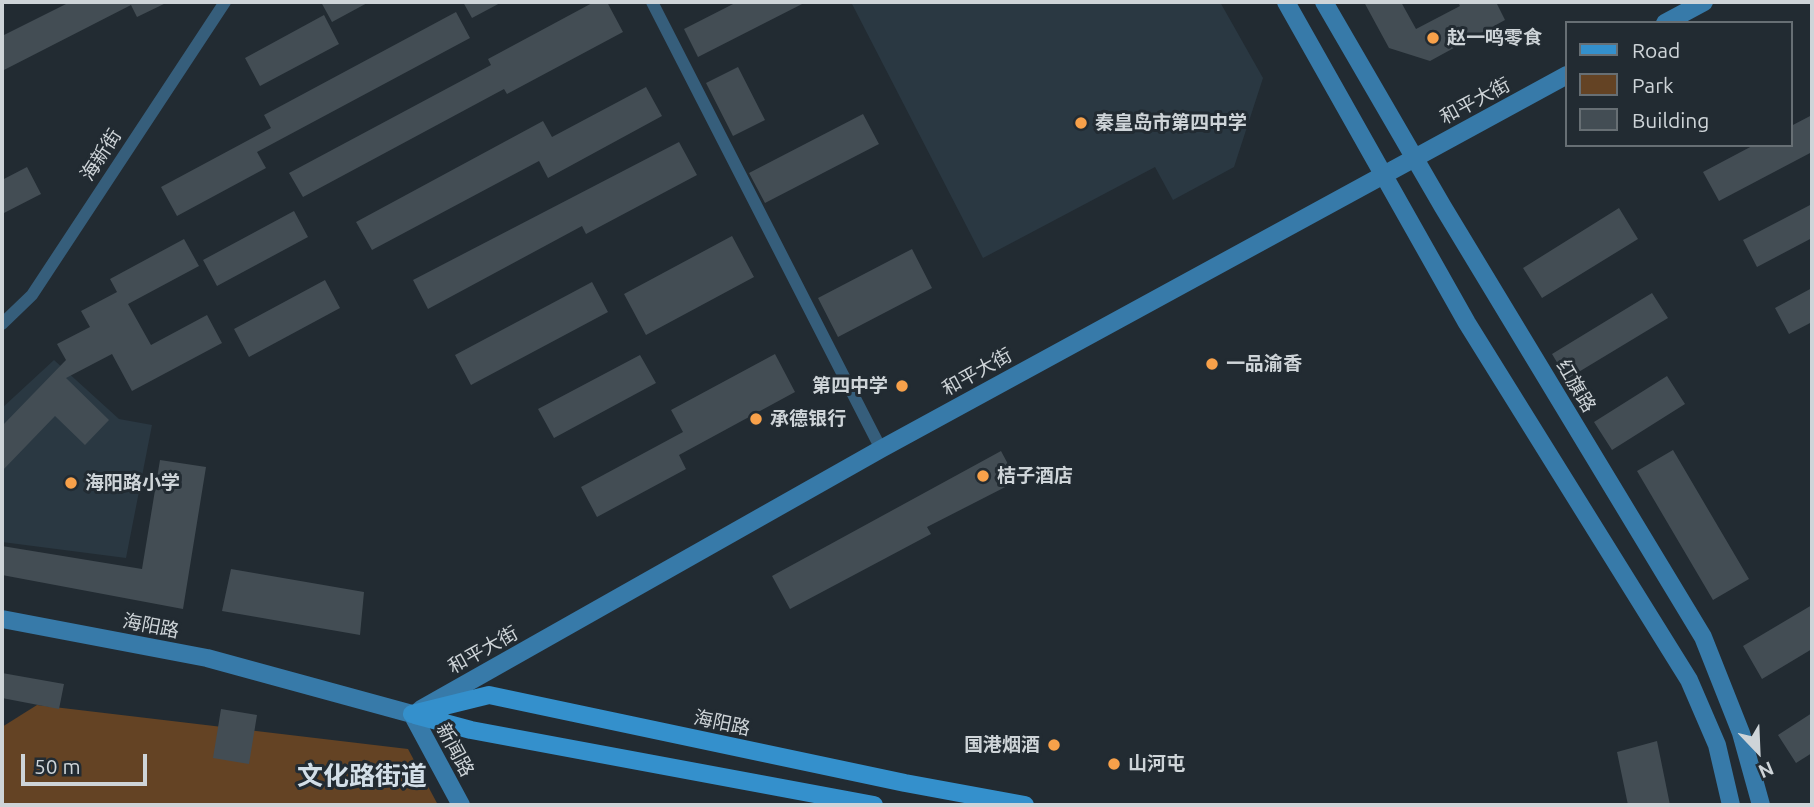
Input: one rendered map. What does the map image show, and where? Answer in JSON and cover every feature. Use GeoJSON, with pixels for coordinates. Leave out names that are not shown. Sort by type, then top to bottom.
{"type":"FeatureCollection","features":[{"type":"Feature","properties":{"kind":"main road"},"geometry":{"type":"LineString","coordinates":[[1286,2],[1468,323],[1689,680],[1717,745],[1731,805]]}},
{"type":"Feature","properties":{"kind":"main road","name":"红旗路"},"geometry":{"type":"LineString","coordinates":[[1324,2],[1413,158],[1703,637],[1741,733],[1761,805]]}},
{"type":"Feature","properties":{"kind":"main road"},"geometry":{"type":"LineString","coordinates":[[1669,21],[1704,2]]}},
{"type":"Feature","properties":{"kind":"main road","name":"和平大街"},"geometry":{"type":"LineString","coordinates":[[412,714],[881,449],[1566,76]]}},
{"type":"Feature","properties":{"kind":"main road","name":"海阳路"},"geometry":{"type":"LineString","coordinates":[[2,619],[207,658],[471,730],[874,805]]}},
{"type":"Feature","properties":{"kind":"main road","name":"海阳路"},"geometry":{"type":"LineString","coordinates":[[412,714],[489,695],[905,783],[1025,805]]}},
{"type":"Feature","properties":{"kind":"main road","name":"新闻路"},"geometry":{"type":"LineString","coordinates":[[412,714],[461,805]]}},
{"type":"Feature","properties":{"kind":"street","name":"海新街"},"geometry":{"type":"LineString","coordinates":[[2,324],[32,295],[225,2]]}},
{"type":"Feature","properties":{"kind":"street"},"geometry":{"type":"LineString","coordinates":[[652,2],[881,449]]}},
{"type":"Feature","properties":{"kind":"shaded area","name":"秦皇岛市第四中学"},"geometry":{"type":"Polygon","coordinates":[[[851,2],[1220,2],[1263,78],[1234,167],[1173,200],[1155,167],[983,258],[851,2]]]}},
{"type":"Feature","properties":{"kind":"shaded area","name":"海阳路小学"},"geometry":{"type":"Polygon","coordinates":[[[54,360],[119,419],[152,425],[126,558],[2,542],[2,408],[54,360]]]}},
{"type":"Feature","properties":{"kind":"green space"},"geometry":{"type":"Polygon","coordinates":[[[37,705],[408,749],[438,805],[2,805],[2,727],[37,705]]]}},
{"type":"Feature","properties":{"kind":"building"},"geometry":{"type":"Polygon","coordinates":[[[70,2],[168,2],[137,17],[131,5],[2,71],[2,36],[70,2]]]}},
{"type":"Feature","properties":{"kind":"building"},"geometry":{"type":"Polygon","coordinates":[[[321,2],[369,2],[332,22],[321,2]]]}},
{"type":"Feature","properties":{"kind":"building"},"geometry":{"type":"Polygon","coordinates":[[[463,2],[502,2],[472,18],[463,2]]]}},
{"type":"Feature","properties":{"kind":"building"},"geometry":{"type":"Polygon","coordinates":[[[594,2],[607,2],[623,32],[507,94],[504,89],[303,197],[289,173],[491,65],[488,59],[594,2]]]}},
{"type":"Feature","properties":{"kind":"building"},"geometry":{"type":"Polygon","coordinates":[[[737,2],[806,2],[698,57],[684,29],[737,2]]]}},
{"type":"Feature","properties":{"kind":"building"},"geometry":{"type":"Polygon","coordinates":[[[1364,2],[1401,2],[1416,29],[1460,6],[1458,2],[1496,2],[1505,20],[1430,61],[1389,48],[1364,2]]]}},
{"type":"Feature","properties":{"kind":"building"},"geometry":{"type":"Polygon","coordinates":[[[456,12],[470,38],[257,152],[266,168],[177,216],[161,187],[271,128],[264,115],[456,12]]]}},
{"type":"Feature","properties":{"kind":"building"},"geometry":{"type":"Polygon","coordinates":[[[324,15],[339,44],[260,86],[245,58],[324,15]]]}},
{"type":"Feature","properties":{"kind":"building"},"geometry":{"type":"Polygon","coordinates":[[[738,67],[765,120],[733,136],[706,83],[738,67]]]}},
{"type":"Feature","properties":{"kind":"building"},"geometry":{"type":"Polygon","coordinates":[[[646,87],[662,116],[548,178],[539,161],[372,250],[356,222],[543,121],[552,137],[646,87]]]}},
{"type":"Feature","properties":{"kind":"building"},"geometry":{"type":"Polygon","coordinates":[[[863,114],[879,144],[765,203],[749,173],[863,114]]]}},
{"type":"Feature","properties":{"kind":"building"},"geometry":{"type":"Polygon","coordinates":[[[1812,115],[1812,152],[1719,201],[1703,172],[1750,147],[1793,147],[1793,125],[1812,115]]]}},
{"type":"Feature","properties":{"kind":"building"},"geometry":{"type":"Polygon","coordinates":[[[679,142],[697,175],[586,234],[582,226],[428,309],[413,280],[679,142]]]}},
{"type":"Feature","properties":{"kind":"building"},"geometry":{"type":"Polygon","coordinates":[[[27,167],[41,194],[2,214],[2,180],[27,167]]]}},
{"type":"Feature","properties":{"kind":"building"},"geometry":{"type":"Polygon","coordinates":[[[1812,204],[1812,238],[1757,267],[1743,240],[1812,204]]]}},
{"type":"Feature","properties":{"kind":"building"},"geometry":{"type":"Polygon","coordinates":[[[1619,208],[1638,239],[1542,298],[1523,268],[1619,208]]]}},
{"type":"Feature","properties":{"kind":"building"},"geometry":{"type":"Polygon","coordinates":[[[294,211],[308,237],[217,286],[203,260],[294,211]]]}},
{"type":"Feature","properties":{"kind":"building"},"geometry":{"type":"Polygon","coordinates":[[[732,236],[754,277],[646,335],[624,294],[732,236]]]}},
{"type":"Feature","properties":{"kind":"building"},"geometry":{"type":"Polygon","coordinates":[[[184,239],[199,266],[128,304],[151,345],[207,315],[222,343],[132,391],[112,354],[66,378],[109,420],[85,445],[55,416],[2,471],[2,426],[66,360],[57,344],[90,327],[81,311],[117,292],[110,279],[184,239]]]}},
{"type":"Feature","properties":{"kind":"building"},"geometry":{"type":"Polygon","coordinates":[[[912,249],[932,288],[838,337],[818,298],[912,249]]]}},
{"type":"Feature","properties":{"kind":"building"},"geometry":{"type":"Polygon","coordinates":[[[325,280],[340,308],[249,357],[234,329],[325,280]]]}},
{"type":"Feature","properties":{"kind":"building"},"geometry":{"type":"Polygon","coordinates":[[[592,282],[608,312],[471,385],[455,355],[592,282]]]}},
{"type":"Feature","properties":{"kind":"building"},"geometry":{"type":"Polygon","coordinates":[[[1812,288],[1812,322],[1789,334],[1775,308],[1812,288]]]}},
{"type":"Feature","properties":{"kind":"building"},"geometry":{"type":"Polygon","coordinates":[[[1652,293],[1668,318],[1567,379],[1552,354],[1652,293]]]}},
{"type":"Feature","properties":{"kind":"building"},"geometry":{"type":"Polygon","coordinates":[[[775,354],[795,392],[679,455],[686,469],[597,517],[581,487],[683,432],[671,410],[775,354]]]}},
{"type":"Feature","properties":{"kind":"building"},"geometry":{"type":"Polygon","coordinates":[[[640,355],[656,383],[554,438],[538,409],[640,355]]]}},
{"type":"Feature","properties":{"kind":"building"},"geometry":{"type":"Polygon","coordinates":[[[1667,376],[1685,404],[1612,450],[1594,422],[1667,376]]]}},
{"type":"Feature","properties":{"kind":"building"},"geometry":{"type":"Polygon","coordinates":[[[1673,450],[1749,579],[1713,600],[1637,471],[1673,450]]]}},
{"type":"Feature","properties":{"kind":"building"},"geometry":{"type":"Polygon","coordinates":[[[1001,451],[1017,481],[927,527],[931,534],[790,609],[772,576],[1001,451]]]}},
{"type":"Feature","properties":{"kind":"building"},"geometry":{"type":"Polygon","coordinates":[[[160,460],[206,467],[183,609],[2,575],[2,546],[142,569],[160,460]]]}},
{"type":"Feature","properties":{"kind":"building"},"geometry":{"type":"Polygon","coordinates":[[[231,569],[364,592],[360,635],[222,611],[231,569]]]}},
{"type":"Feature","properties":{"kind":"building"},"geometry":{"type":"Polygon","coordinates":[[[1812,605],[1812,649],[1762,679],[1743,646],[1812,605]]]}},
{"type":"Feature","properties":{"kind":"building"},"geometry":{"type":"Polygon","coordinates":[[[2,673],[64,684],[59,709],[2,698],[2,673]]]}},
{"type":"Feature","properties":{"kind":"building"},"geometry":{"type":"Polygon","coordinates":[[[221,709],[257,715],[249,764],[213,758],[221,709]]]}},
{"type":"Feature","properties":{"kind":"building"},"geometry":{"type":"Polygon","coordinates":[[[1812,713],[1812,753],[1796,763],[1778,735],[1812,713]]]}},
{"type":"Feature","properties":{"kind":"building"},"geometry":{"type":"Polygon","coordinates":[[[1657,741],[1670,805],[1628,805],[1617,752],[1657,741]]]}},
{"type":"Feature","properties":{"kind":"place","name":"赵一鸣零食"},"geometry":{"type":"Point","coordinates":[1433,38]}},
{"type":"Feature","properties":{"kind":"place","name":"秦皇岛市第四中学"},"geometry":{"type":"Point","coordinates":[1081,123]}},
{"type":"Feature","properties":{"kind":"place","name":"一品渝香"},"geometry":{"type":"Point","coordinates":[1212,364]}},
{"type":"Feature","properties":{"kind":"place","name":"第四中学"},"geometry":{"type":"Point","coordinates":[902,386]}},
{"type":"Feature","properties":{"kind":"place","name":"承德银行"},"geometry":{"type":"Point","coordinates":[756,419]}},
{"type":"Feature","properties":{"kind":"place","name":"桔子酒店"},"geometry":{"type":"Point","coordinates":[983,476]}},
{"type":"Feature","properties":{"kind":"place","name":"海阳路小学"},"geometry":{"type":"Point","coordinates":[71,483]}},
{"type":"Feature","properties":{"kind":"place","name":"国港烟酒"},"geometry":{"type":"Point","coordinates":[1054,745]}},
{"type":"Feature","properties":{"kind":"place","name":"山河屯"},"geometry":{"type":"Point","coordinates":[1114,764]}},
{"type":"Feature","properties":{"kind":"district","name":"文化路街道"},"geometry":{"type":"Point","coordinates":[362,776]}}]}
